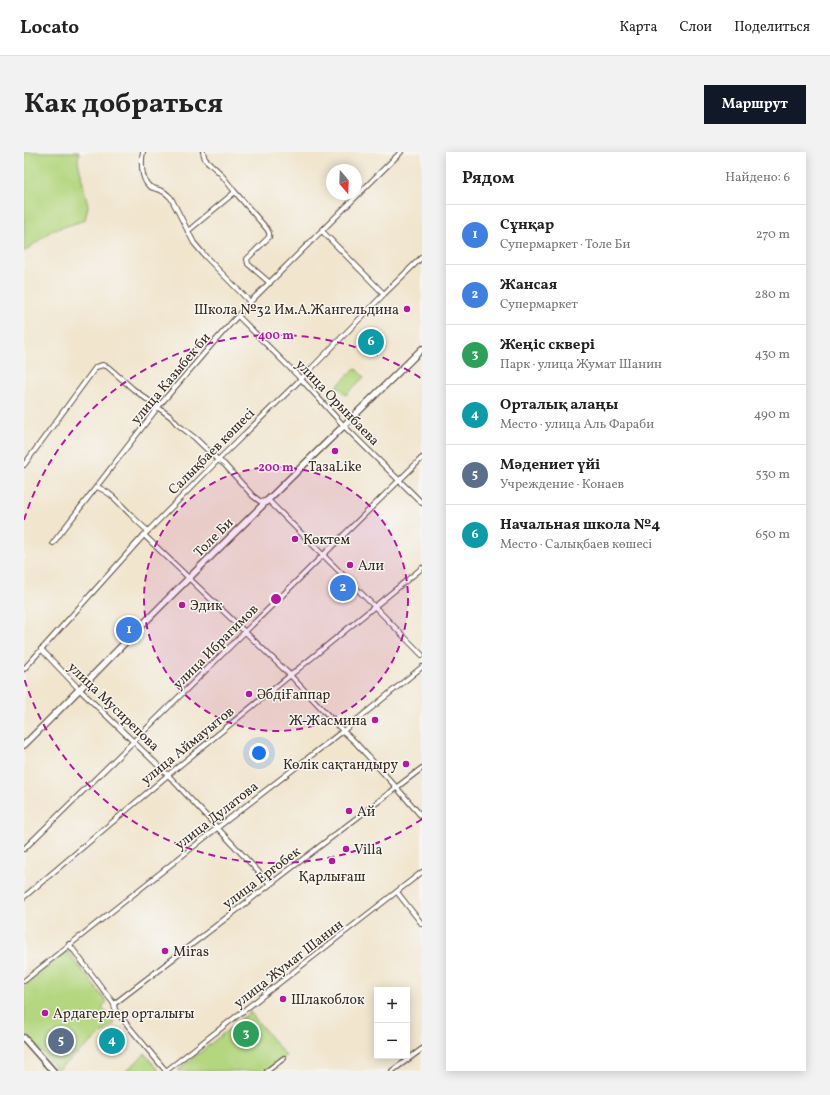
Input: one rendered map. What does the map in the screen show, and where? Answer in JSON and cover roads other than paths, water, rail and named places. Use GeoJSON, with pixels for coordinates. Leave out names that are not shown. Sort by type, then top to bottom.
{"type":"FeatureCollection","features":[{"type":"Feature","properties":{"kind":"main road","name":"Толе Би"},"geometry":{"type":"LineString","coordinates":[[24,745],[80,690],[188,578],[422,349]]}},
{"type":"Feature","properties":{"kind":"main road"},"geometry":{"type":"LineString","coordinates":[[24,1038],[53,1071]]}},
{"type":"Feature","properties":{"kind":"street"},"geometry":{"type":"LineString","coordinates":[[143,152],[142,166],[148,184],[165,192],[171,198],[194,243],[250,302]]}},
{"type":"Feature","properties":{"kind":"street"},"geometry":{"type":"LineString","coordinates":[[203,152],[204,159],[220,173],[268,229],[270,234],[269,237],[247,259],[247,262],[270,283]]}},
{"type":"Feature","properties":{"kind":"street","name":"улица Казыбек би"},"geometry":{"type":"LineString","coordinates":[[53,544],[158,407],[207,350],[250,302],[401,152]]}},
{"type":"Feature","properties":{"kind":"street"},"geometry":{"type":"LineString","coordinates":[[188,231],[235,192]]}},
{"type":"Feature","properties":{"kind":"street"},"geometry":{"type":"LineString","coordinates":[[322,232],[384,294]]}},
{"type":"Feature","properties":{"kind":"street","name":"Салықбаев көшесі"},"geometry":{"type":"LineString","coordinates":[[24,669],[144,535],[422,257]]}},
{"type":"Feature","properties":{"kind":"street","name":"улица Орынбаева"},"geometry":{"type":"LineString","coordinates":[[238,316],[301,379],[344,426],[422,503]]}},
{"type":"Feature","properties":{"kind":"street"},"geometry":{"type":"LineString","coordinates":[[24,465],[96,367],[103,365],[108,367],[133,389],[171,417],[177,424],[195,438],[224,464],[261,502],[268,500],[422,655]]}},
{"type":"Feature","properties":{"kind":"street","name":"улица Ибрагимов"},"geometry":{"type":"LineString","coordinates":[[24,849],[422,458]]}},
{"type":"Feature","properties":{"kind":"street"},"geometry":{"type":"LineString","coordinates":[[97,487],[102,489],[117,501],[148,531]]}},
{"type":"Feature","properties":{"kind":"street"},"geometry":{"type":"LineString","coordinates":[[144,535],[290,675],[355,742],[422,817]]}},
{"type":"Feature","properties":{"kind":"street","name":"улица Аймауытов"},"geometry":{"type":"LineString","coordinates":[[24,897],[168,775],[422,568]]}},
{"type":"Feature","properties":{"kind":"street","name":"улица Мусирепова"},"geometry":{"type":"LineString","coordinates":[[41,649],[80,690],[168,775],[270,884]]}},
{"type":"Feature","properties":{"kind":"street","name":"улица Дулатова"},"geometry":{"type":"LineString","coordinates":[[24,981],[217,828],[343,731],[422,667]]}},
{"type":"Feature","properties":{"kind":"street","name":"улица Ергобек"},"geometry":{"type":"LineString","coordinates":[[114,1004],[422,768]]}},
{"type":"Feature","properties":{"kind":"street","name":"улица Жумат Шанин"},"geometry":{"type":"LineString","coordinates":[[166,1071],[422,872]]}},
{"type":"Feature","properties":{"kind":"street"},"geometry":{"type":"LineString","coordinates":[[397,892],[422,924]]}},
{"type":"Feature","properties":{"kind":"street"},"geometry":{"type":"LineString","coordinates":[[69,944],[114,1004],[115,1010],[166,1071]]}},
{"type":"Feature","properties":{"kind":"street"},"geometry":{"type":"LineString","coordinates":[[392,1071],[422,1049]]}},
{"type":"Feature","properties":{"kind":"street"},"geometry":{"type":"LineString","coordinates":[[267,1071],[284,1058]]}},
{"type":"Feature","properties":{"kind":"place","name":"Школа №32 Им.А.Жангельдина"},"geometry":{"type":"Point","coordinates":[407,309]}},
{"type":"Feature","properties":{"kind":"place","name":"Начальная школа №4"},"geometry":{"type":"Point","coordinates":[371,342]}},
{"type":"Feature","properties":{"kind":"place","name":"ТазаLike"},"geometry":{"type":"Point","coordinates":[335,451]}},
{"type":"Feature","properties":{"kind":"place","name":"Көктем"},"geometry":{"type":"Point","coordinates":[295,539]}},
{"type":"Feature","properties":{"kind":"place","name":"Али"},"geometry":{"type":"Point","coordinates":[350,565]}},
{"type":"Feature","properties":{"kind":"place","name":"Жансая"},"geometry":{"type":"Point","coordinates":[343,588]}},
{"type":"Feature","properties":{"kind":"place","name":"Эдик"},"geometry":{"type":"Point","coordinates":[182,605]}},
{"type":"Feature","properties":{"kind":"place","name":"Cұнқар"},"geometry":{"type":"Point","coordinates":[129,630]}},
{"type":"Feature","properties":{"kind":"place","name":"ӘбдіҒаппар"},"geometry":{"type":"Point","coordinates":[249,694]}},
{"type":"Feature","properties":{"kind":"place","name":"Ж-Жасмина"},"geometry":{"type":"Point","coordinates":[375,720]}},
{"type":"Feature","properties":{"kind":"place","name":"Көлік сақтандыру"},"geometry":{"type":"Point","coordinates":[406,764]}},
{"type":"Feature","properties":{"kind":"place","name":"Ай"},"geometry":{"type":"Point","coordinates":[349,811]}},
{"type":"Feature","properties":{"kind":"place","name":"Villa"},"geometry":{"type":"Point","coordinates":[346,849]}},
{"type":"Feature","properties":{"kind":"place","name":"Қарлығаш"},"geometry":{"type":"Point","coordinates":[332,861]}},
{"type":"Feature","properties":{"kind":"place","name":"Miras"},"geometry":{"type":"Point","coordinates":[165,951]}},
{"type":"Feature","properties":{"kind":"place","name":"Шлакоблок"},"geometry":{"type":"Point","coordinates":[283,999]}},
{"type":"Feature","properties":{"kind":"place","name":"Ардагерлер орталығы"},"geometry":{"type":"Point","coordinates":[45,1013]}},
{"type":"Feature","properties":{"kind":"place","name":"Жеңіс сквері"},"geometry":{"type":"Point","coordinates":[246,1034]}},
{"type":"Feature","properties":{"kind":"place","name":"Mәдениет үйі"},"geometry":{"type":"Point","coordinates":[61,1041]}},
{"type":"Feature","properties":{"kind":"place","name":"Орталық алаңы"},"geometry":{"type":"Point","coordinates":[112,1041]}}]}
